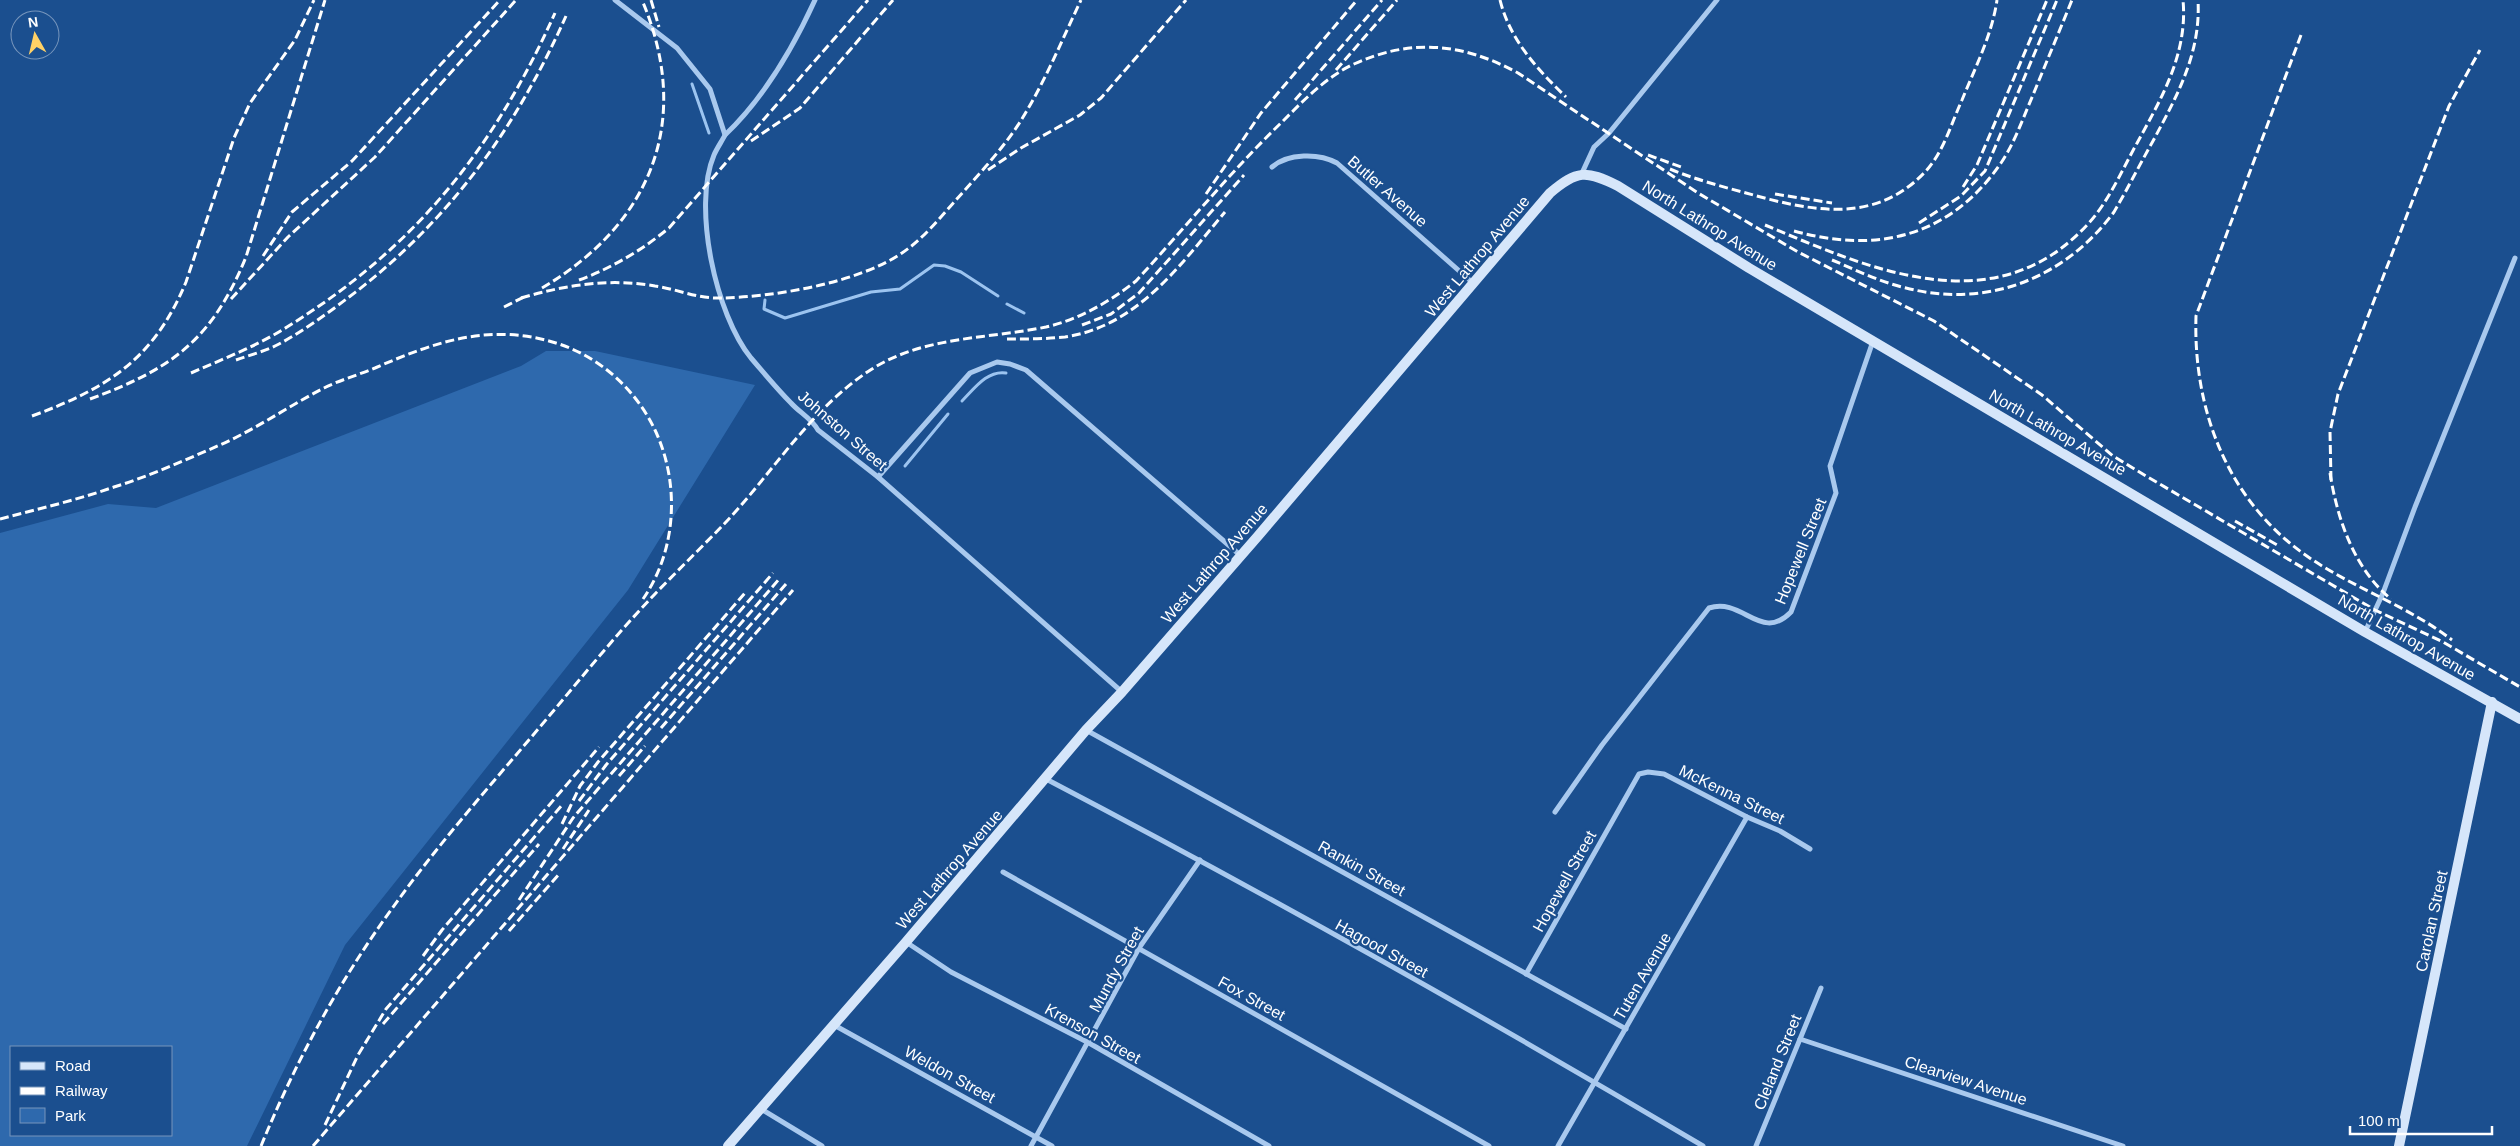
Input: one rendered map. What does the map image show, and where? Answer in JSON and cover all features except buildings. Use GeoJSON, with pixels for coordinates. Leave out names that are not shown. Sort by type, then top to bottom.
{"type":"FeatureCollection","features":[{"type":"Feature","properties":{"kind":"street"},"geometry":{"type":"LineString","coordinates":[[615,0],[677,48],[710,89],[725,134]]}},
{"type":"Feature","properties":{"kind":"street","name":"Johnston Street"},"geometry":{"type":"LineString","coordinates":[[815,0],[767,86],[738,122],[725,134],[714,156],[708,185],[706,224],[714,274],[728,316],[750,356],[792,405],[813,421],[818,430],[878,476],[1122,692]]}},
{"type":"Feature","properties":{"kind":"street"},"geometry":{"type":"LineString","coordinates":[[1582,173],[1594,147],[1609,133],[1717,0]]}},
{"type":"Feature","properties":{"kind":"street","name":"Butler Avenue"},"geometry":{"type":"LineString","coordinates":[[1272,167],[1285,159],[1319,156],[1337,163],[1474,284]]}},
{"type":"Feature","properties":{"kind":"street","name":"West Lathrop Avenue"},"geometry":{"type":"LineString","coordinates":[[728,1146],[906,942],[1086,730],[1122,692],[1474,284],[1550,193],[1567,179],[1582,173]]}},
{"type":"Feature","properties":{"kind":"street","name":"North Lathrop Avenue"},"geometry":{"type":"LineString","coordinates":[[1582,173],[1600,177],[1618,186],[1750,268],[2365,632],[2520,719]]}},
{"type":"Feature","properties":{"kind":"street"},"geometry":{"type":"LineString","coordinates":[[2365,632],[2383,593],[2415,507],[2515,258]]}},
{"type":"Feature","properties":{"kind":"street","name":"Hopewell Street"},"geometry":{"type":"LineString","coordinates":[[1555,812],[1602,745],[1700,617],[1709,608],[1719,605],[1731,608],[1766,624],[1782,620],[1791,612],[1836,493],[1830,466],[1873,341]]}},
{"type":"Feature","properties":{"kind":"street"},"geometry":{"type":"LineString","coordinates":[[878,476],[970,373],[997,362],[1010,364],[1026,370],[1240,554]]}},
{"type":"Feature","properties":{"kind":"street","name":"Carolan Street"},"geometry":{"type":"LineString","coordinates":[[2399,1146],[2492,702]]}},
{"type":"Feature","properties":{"kind":"street","name":"Rankin Street"},"geometry":{"type":"LineString","coordinates":[[1086,730],[1626,1029]]}},
{"type":"Feature","properties":{"kind":"street","name":"McKenna Street"},"geometry":{"type":"LineString","coordinates":[[1639,774],[1648,772],[1664,774],[1747,817],[1780,831],[1810,849]]}},
{"type":"Feature","properties":{"kind":"street","name":"Hopewell Street"},"geometry":{"type":"LineString","coordinates":[[1526,974],[1639,774]]}},
{"type":"Feature","properties":{"kind":"street","name":"Hagood Street"},"geometry":{"type":"LineString","coordinates":[[1046,779],[1200,860],[1595,1082],[1703,1146]]}},
{"type":"Feature","properties":{"kind":"street","name":"Tuten Avenue"},"geometry":{"type":"LineString","coordinates":[[1558,1146],[1747,817]]}},
{"type":"Feature","properties":{"kind":"street","name":"Mundy Street"},"geometry":{"type":"LineString","coordinates":[[1031,1146],[1089,1043],[1139,948],[1200,860]]}},
{"type":"Feature","properties":{"kind":"street","name":"Fox Street"},"geometry":{"type":"LineString","coordinates":[[1002,872],[1489,1146]]}},
{"type":"Feature","properties":{"kind":"street","name":"Krenson Street"},"geometry":{"type":"LineString","coordinates":[[906,942],[951,972],[1089,1043],[1269,1146]]}},
{"type":"Feature","properties":{"kind":"street","name":"Cleland Street"},"geometry":{"type":"LineString","coordinates":[[1756,1146],[1821,988]]}},
{"type":"Feature","properties":{"kind":"street","name":"Weldon Street"},"geometry":{"type":"LineString","coordinates":[[834,1025],[1052,1146]]}},
{"type":"Feature","properties":{"kind":"street","name":"Clearview Avenue"},"geometry":{"type":"LineString","coordinates":[[1800,1038],[2123,1146]]}},
{"type":"Feature","properties":{"kind":"street"},"geometry":{"type":"LineString","coordinates":[[761,1109],[822,1146]]}},
{"type":"Feature","properties":{"kind":"green space"},"geometry":{"type":"Polygon","coordinates":[[[546,351],[595,351],[755,385],[628,590],[345,945],[247,1146],[0,1146],[0,533],[108,504],[156,508],[521,366],[546,351]]]}},
{"type":"Feature","properties":{"kind":"waterway"},"geometry":{"type":"LineString","coordinates":[[692,84],[709,133]]}},
{"type":"Feature","properties":{"kind":"waterway"},"geometry":{"type":"LineString","coordinates":[[765,300],[764,309],[785,318],[871,292],[900,289],[934,265],[945,266],[961,272],[998,296]]}},
{"type":"Feature","properties":{"kind":"waterway"},"geometry":{"type":"LineString","coordinates":[[1007,304],[1024,313]]}},
{"type":"Feature","properties":{"kind":"waterway"},"geometry":{"type":"LineString","coordinates":[[962,401],[987,377],[993,374],[1006,373]]}},
{"type":"Feature","properties":{"kind":"waterway"},"geometry":{"type":"LineString","coordinates":[[905,466],[948,414]]}},
{"type":"Feature","properties":{"kind":"railway"},"geometry":{"type":"LineString","coordinates":[[32,416],[84,394],[106,382],[143,351],[159,331],[173,309],[186,282],[234,138],[250,103],[295,40],[314,0]]}},
{"type":"Feature","properties":{"kind":"railway"},"geometry":{"type":"LineString","coordinates":[[90,399],[119,388],[166,363],[186,348],[219,310],[233,286],[246,257],[325,0]]}},
{"type":"Feature","properties":{"kind":"railway"},"geometry":{"type":"LineString","coordinates":[[263,256],[292,212],[352,161],[500,0]]}},
{"type":"Feature","properties":{"kind":"railway"},"geometry":{"type":"LineString","coordinates":[[231,299],[288,237],[375,157],[516,0]]}},
{"type":"Feature","properties":{"kind":"railway"},"geometry":{"type":"LineString","coordinates":[[542,288],[580,262],[611,232],[635,200],[652,165],[662,127],[663,86],[657,44],[642,0]]}},
{"type":"Feature","properties":{"kind":"railway"},"geometry":{"type":"LineString","coordinates":[[651,0],[659,27]]}},
{"type":"Feature","properties":{"kind":"railway"},"geometry":{"type":"LineString","coordinates":[[579,280],[626,258],[669,228],[868,0]]}},
{"type":"Feature","properties":{"kind":"railway"},"geometry":{"type":"LineString","coordinates":[[751,141],[800,108],[893,0]]}},
{"type":"Feature","properties":{"kind":"railway"},"geometry":{"type":"LineString","coordinates":[[521,298],[571,286],[604,283],[663,287],[712,298],[765,295],[839,280],[884,264],[902,253],[924,235],[1006,142],[1037,93],[1081,0]]}},
{"type":"Feature","properties":{"kind":"railway"},"geometry":{"type":"LineString","coordinates":[[988,170],[1021,148],[1080,115],[1101,98],[1186,0]]}},
{"type":"Feature","properties":{"kind":"railway"},"geometry":{"type":"LineString","coordinates":[[1206,194],[1261,113],[1357,0]]}},
{"type":"Feature","properties":{"kind":"railway"},"geometry":{"type":"LineString","coordinates":[[1295,100],[1382,0]]}},
{"type":"Feature","properties":{"kind":"railway"},"geometry":{"type":"LineString","coordinates":[[1336,70],[1397,0]]}},
{"type":"Feature","properties":{"kind":"railway"},"geometry":{"type":"LineString","coordinates":[[1500,0],[1510,28],[1526,53],[1566,97]]}},
{"type":"Feature","properties":{"kind":"railway"},"geometry":{"type":"LineString","coordinates":[[1670,169],[1707,182],[1769,199],[1816,208],[1839,209],[1861,207],[1883,201],[1904,190],[1924,173],[1936,157],[1946,138],[1982,51],[1995,13],[1997,0]]}},
{"type":"Feature","properties":{"kind":"railway"},"geometry":{"type":"LineString","coordinates":[[1963,187],[1977,165],[2047,0]]}},
{"type":"Feature","properties":{"kind":"railway"},"geometry":{"type":"LineString","coordinates":[[1919,223],[1961,196],[1985,171],[2057,0]]}},
{"type":"Feature","properties":{"kind":"railway"},"geometry":{"type":"LineString","coordinates":[[1794,231],[1825,238],[1883,239],[1910,233],[1935,223],[1959,208],[1981,188],[2001,163],[2010,147],[2072,0]]}},
{"type":"Feature","properties":{"kind":"railway"},"geometry":{"type":"LineString","coordinates":[[1765,225],[1847,258],[1889,271],[1930,279],[1972,281],[2012,273],[2051,256],[2095,216],[2114,187],[2155,111],[2171,76],[2177,57],[2181,39],[2183,0]]}},
{"type":"Feature","properties":{"kind":"railway"},"geometry":{"type":"LineString","coordinates":[[1832,260],[1877,279],[1906,288],[1936,293],[1966,294],[1995,291],[2022,283],[2048,271],[2072,255],[2094,235],[2114,212],[2179,91],[2196,38],[2198,0]]}},
{"type":"Feature","properties":{"kind":"railway"},"geometry":{"type":"LineString","coordinates":[[191,373],[252,346],[287,327],[333,296],[374,264],[412,229],[446,191],[477,151],[505,108],[531,62],[555,13]]}},
{"type":"Feature","properties":{"kind":"railway"},"geometry":{"type":"LineString","coordinates":[[236,360],[274,346],[319,319],[392,262],[423,232],[479,167],[504,132],[547,56],[566,16]]}},
{"type":"Feature","properties":{"kind":"railway"},"geometry":{"type":"LineString","coordinates":[[2301,35],[2196,316],[2197,351],[2201,385],[2209,418],[2220,449],[2235,479],[2254,507],[2277,532],[2322,566],[2416,616],[2452,640]]}},
{"type":"Feature","properties":{"kind":"railway"},"geometry":{"type":"LineString","coordinates":[[261,1146],[288,1084],[319,1024],[353,966],[424,866],[622,630],[726,522],[812,421],[831,402],[850,384],[872,369],[892,358],[913,350],[957,340],[1059,324],[1105,303],[1136,281],[1245,160],[1316,90],[1344,69],[1375,56],[1396,50],[1437,47],[1457,50],[1477,55],[1518,73],[1698,193],[1798,252],[1934,321],[2042,395],[2113,456],[2375,610],[2443,642],[2520,687]]}},
{"type":"Feature","properties":{"kind":"railway"},"geometry":{"type":"LineString","coordinates":[[2331,480],[2330,432],[2338,394],[2449,106],[2480,50]]}},
{"type":"Feature","properties":{"kind":"railway"},"geometry":{"type":"LineString","coordinates":[[1648,155],[1681,167]]}},
{"type":"Feature","properties":{"kind":"railway"},"geometry":{"type":"LineString","coordinates":[[1082,325],[1111,314],[1139,293],[1244,175]]}},
{"type":"Feature","properties":{"kind":"railway"},"geometry":{"type":"LineString","coordinates":[[1775,194],[1832,203]]}},
{"type":"Feature","properties":{"kind":"railway"},"geometry":{"type":"LineString","coordinates":[[1007,339],[1065,337],[1091,331],[1114,320],[1136,307],[1156,290],[1174,272],[1225,212]]}},
{"type":"Feature","properties":{"kind":"railway"},"geometry":{"type":"LineString","coordinates":[[504,307],[526,296]]}},
{"type":"Feature","properties":{"kind":"railway"},"geometry":{"type":"LineString","coordinates":[[0,519],[86,496],[154,473],[233,439],[330,385],[420,350],[465,338],[511,335],[559,344],[574,350],[603,367],[616,377],[638,402],[655,430],[663,450],[668,472],[671,516],[663,559],[643,599]]}},
{"type":"Feature","properties":{"kind":"railway"},"geometry":{"type":"LineString","coordinates":[[2330,473],[2337,507],[2349,542],[2367,573],[2391,599]]}},
{"type":"Feature","properties":{"kind":"railway"},"geometry":{"type":"LineString","coordinates":[[2235,521],[2279,546]]}},
{"type":"Feature","properties":{"kind":"railway"},"geometry":{"type":"LineString","coordinates":[[579,801],[606,765],[773,573]]}},
{"type":"Feature","properties":{"kind":"railway"},"geometry":{"type":"LineString","coordinates":[[519,900],[573,818],[780,578]]}},
{"type":"Feature","properties":{"kind":"railway"},"geometry":{"type":"LineString","coordinates":[[661,728],[786,584]]}},
{"type":"Feature","properties":{"kind":"railway"},"geometry":{"type":"LineString","coordinates":[[313,1146],[793,590]]}},
{"type":"Feature","properties":{"kind":"railway"},"geometry":{"type":"LineString","coordinates":[[562,824],[580,786],[598,762],[745,593]]}},
{"type":"Feature","properties":{"kind":"railway"},"geometry":{"type":"LineString","coordinates":[[619,776],[645,746]]}},
{"type":"Feature","properties":{"kind":"railway"},"geometry":{"type":"LineString","coordinates":[[423,956],[442,930],[599,747]]}},
{"type":"Feature","properties":{"kind":"railway"},"geometry":{"type":"LineString","coordinates":[[325,1125],[358,1055],[386,1009],[563,804]]}},
{"type":"Feature","properties":{"kind":"railway"},"geometry":{"type":"LineString","coordinates":[[563,849],[589,810]]}},
{"type":"Feature","properties":{"kind":"railway"},"geometry":{"type":"LineString","coordinates":[[383,1024],[539,844]]}},
{"type":"Feature","properties":{"kind":"railway"},"geometry":{"type":"LineString","coordinates":[[509,931],[560,873]]}}]}
